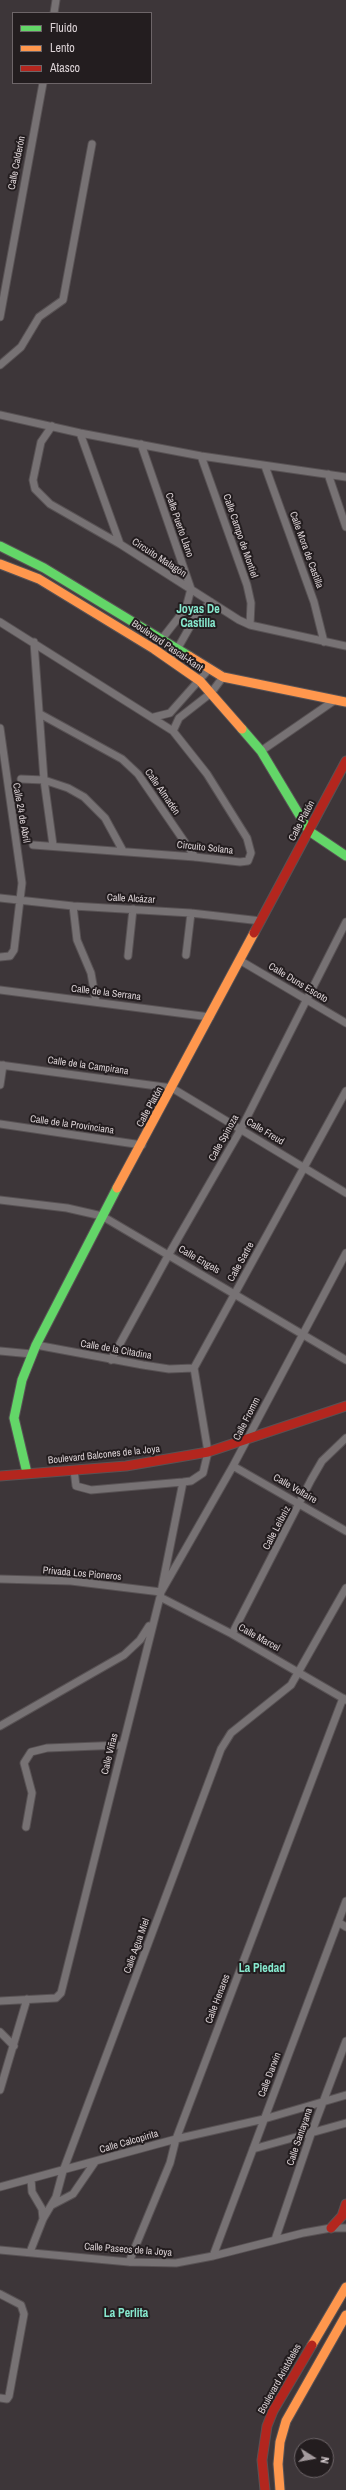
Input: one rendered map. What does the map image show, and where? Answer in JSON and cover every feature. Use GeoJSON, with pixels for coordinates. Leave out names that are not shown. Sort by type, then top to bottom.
{"type":"FeatureCollection","features":[{"type":"Feature","properties":{"kind":"street"},"geometry":{"type":"LineString","coordinates":[[54,12],[56,0]]}},
{"type":"Feature","properties":{"kind":"street","name":"Calle Calderón"},"geometry":{"type":"LineString","coordinates":[[0,317],[42,84]]}},
{"type":"Feature","properties":{"kind":"street"},"geometry":{"type":"LineString","coordinates":[[0,365],[20,347],[39,317],[63,300],[92,144]]}},
{"type":"Feature","properties":{"kind":"street"},"geometry":{"type":"LineString","coordinates":[[0,415],[80,433],[201,456],[346,477]]}},
{"type":"Feature","properties":{"kind":"street","name":"Circuito Malagón"},"geometry":{"type":"LineString","coordinates":[[52,426],[44,435],[34,467],[34,489],[50,504],[120,544],[227,613],[250,625],[346,646]]}},
{"type":"Feature","properties":{"kind":"street"},"geometry":{"type":"LineString","coordinates":[[80,433],[120,544]]}},
{"type":"Feature","properties":{"kind":"street","name":"Calle Puerto Llano"},"geometry":{"type":"LineString","coordinates":[[140,444],[191,589]]}},
{"type":"Feature","properties":{"kind":"street","name":"Calle Campo de Montiel"},"geometry":{"type":"LineString","coordinates":[[201,456],[247,585],[251,603],[250,625]]}},
{"type":"Feature","properties":{"kind":"street","name":"Calle Mora de Castilla"},"geometry":{"type":"LineString","coordinates":[[265,466],[314,602],[324,642]]}},
{"type":"Feature","properties":{"kind":"street"},"geometry":{"type":"LineString","coordinates":[[328,474],[346,527]]}},
{"type":"Feature","properties":{"kind":"street","name":"Boulevard Pascal-Kant"},"geometry":{"type":"LineString","coordinates":[[0,546],[44,568],[162,638],[208,669],[223,677],[346,702]]}},
{"type":"Feature","properties":{"kind":"street","name":"Boulevard Pascal-Kant"},"geometry":{"type":"LineString","coordinates":[[0,564],[39,579],[154,649],[200,681],[261,751],[302,816],[309,831]]}},
{"type":"Feature","properties":{"kind":"street"},"geometry":{"type":"LineString","coordinates":[[154,649],[186,608],[191,589]]}},
{"type":"Feature","properties":{"kind":"street"},"geometry":{"type":"LineString","coordinates":[[171,660],[196,616],[211,602]]}},
{"type":"Feature","properties":{"kind":"street","name":"Circuito Solana"},"geometry":{"type":"LineString","coordinates":[[0,622],[154,717],[173,731],[207,774],[250,846],[250,858],[245,862],[53,845],[33,845]]}},
{"type":"Feature","properties":{"kind":"street"},"geometry":{"type":"LineString","coordinates":[[34,642],[44,780],[53,845]]}},
{"type":"Feature","properties":{"kind":"street"},"geometry":{"type":"LineString","coordinates":[[154,717],[170,713],[200,681],[208,669]]}},
{"type":"Feature","properties":{"kind":"street"},"geometry":{"type":"LineString","coordinates":[[173,731],[179,718],[211,693],[223,677]]}},
{"type":"Feature","properties":{"kind":"street"},"geometry":{"type":"LineString","coordinates":[[261,751],[335,700]]}},
{"type":"Feature","properties":{"kind":"street","name":"Calle Almadén"},"geometry":{"type":"LineString","coordinates":[[40,714],[122,759],[138,774],[195,857]]}},
{"type":"Feature","properties":{"kind":"street","name":"Calle 24 de Abril"},"geometry":{"type":"LineString","coordinates":[[0,728],[3,781],[21,868],[22,882],[18,900]]}},
{"type":"Feature","properties":{"kind":"street","name":"Calle Platón"},"geometry":{"type":"LineString","coordinates":[[27,1474],[14,1418],[16,1400],[36,1345],[102,1216],[241,961],[346,762]]}},
{"type":"Feature","properties":{"kind":"street"},"geometry":{"type":"LineString","coordinates":[[21,779],[44,780],[68,788],[96,807],[105,818],[123,851]]}},
{"type":"Feature","properties":{"kind":"street"},"geometry":{"type":"LineString","coordinates":[[309,831],[346,856]]}},
{"type":"Feature","properties":{"kind":"street","name":"Calle Alcázar"},"geometry":{"type":"LineString","coordinates":[[0,898],[73,906],[191,913],[262,921]]}},
{"type":"Feature","properties":{"kind":"street"},"geometry":{"type":"LineString","coordinates":[[0,957],[13,954],[18,900]]}},
{"type":"Feature","properties":{"kind":"street"},"geometry":{"type":"LineString","coordinates":[[73,906],[77,940],[91,972],[96,1002]]}},
{"type":"Feature","properties":{"kind":"street"},"geometry":{"type":"LineString","coordinates":[[128,956],[133,909]]}},
{"type":"Feature","properties":{"kind":"street"},"geometry":{"type":"LineString","coordinates":[[186,955],[191,913]]}},
{"type":"Feature","properties":{"kind":"street","name":"Calle Spinoza"},"geometry":{"type":"LineString","coordinates":[[110,1360],[241,1129],[305,1000],[346,922]]}},
{"type":"Feature","properties":{"kind":"street","name":"Calle Duns Escoto"},"geometry":{"type":"LineString","coordinates":[[241,961],[346,1023]]}},
{"type":"Feature","properties":{"kind":"street","name":"Calle de la Serrana"},"geometry":{"type":"LineString","coordinates":[[0,990],[210,1017]]}},
{"type":"Feature","properties":{"kind":"street"},"geometry":{"type":"LineString","coordinates":[[0,1085],[1,1065]]}},
{"type":"Feature","properties":{"kind":"street","name":"Calle de la Campirana"},"geometry":{"type":"LineString","coordinates":[[1,1065],[172,1088]]}},
{"type":"Feature","properties":{"kind":"street","name":"Calle Freud"},"geometry":{"type":"LineString","coordinates":[[172,1088],[346,1193]]}},
{"type":"Feature","properties":{"kind":"street","name":"Calle Sartre"},"geometry":{"type":"LineString","coordinates":[[194,1368],[346,1091]]}},
{"type":"Feature","properties":{"kind":"street","name":"Calle de la Provinciana"},"geometry":{"type":"LineString","coordinates":[[0,1124],[142,1145]]}},
{"type":"Feature","properties":{"kind":"street","name":"Calle Engels"},"geometry":{"type":"LineString","coordinates":[[0,1200],[67,1208],[102,1216],[236,1293],[346,1360]]}},
{"type":"Feature","properties":{"kind":"street","name":"Calle Fromm"},"geometry":{"type":"LineString","coordinates":[[161,1594],[233,1466],[302,1333],[346,1253]]}},
{"type":"Feature","properties":{"kind":"street","name":"Calle de la Citadina"},"geometry":{"type":"LineString","coordinates":[[36,1345],[110,1360],[169,1369],[194,1368]]}},
{"type":"Feature","properties":{"kind":"street"},"geometry":{"type":"LineString","coordinates":[[0,1351],[32,1354]]}},
{"type":"Feature","properties":{"kind":"street"},"geometry":{"type":"LineString","coordinates":[[74,1470],[76,1486],[84,1489],[191,1481],[203,1473],[208,1452],[194,1368]]}},
{"type":"Feature","properties":{"kind":"street","name":"Boulevard Balcones de la Joya"},"geometry":{"type":"LineString","coordinates":[[0,1476],[126,1466],[208,1452],[346,1406]]}},
{"type":"Feature","properties":{"kind":"street","name":"Calle Leibniz"},"geometry":{"type":"LineString","coordinates":[[232,1634],[301,1504],[322,1461],[346,1438]]}},
{"type":"Feature","properties":{"kind":"street","name":"Calle Voltaire"},"geometry":{"type":"LineString","coordinates":[[233,1466],[346,1531]]}},
{"type":"Feature","properties":{"kind":"street","name":"Calle Viñas"},"geometry":{"type":"LineString","coordinates":[[0,2001],[56,1998],[61,1993],[153,1619],[161,1594],[183,1482]]}},
{"type":"Feature","properties":{"kind":"street","name":"Privada Los Pioneros"},"geometry":{"type":"LineString","coordinates":[[0,1579],[71,1581],[161,1594]]}},
{"type":"Feature","properties":{"kind":"street","name":"Calle Agua Miel"},"geometry":{"type":"LineString","coordinates":[[30,2252],[43,2219],[52,2205],[63,2171],[221,1749],[231,1733],[291,1685],[300,1672],[346,1588]]}},
{"type":"Feature","properties":{"kind":"street","name":"Calle Marcel"},"geometry":{"type":"LineString","coordinates":[[161,1594],[300,1672],[344,1699]]}},
{"type":"Feature","properties":{"kind":"street"},"geometry":{"type":"LineString","coordinates":[[0,1726],[133,1649],[153,1619]]}},
{"type":"Feature","properties":{"kind":"street","name":"Calle Henares"},"geometry":{"type":"LineString","coordinates":[[129,2262],[170,2163],[176,2139],[344,1699]]}},
{"type":"Feature","properties":{"kind":"street"},"geometry":{"type":"LineString","coordinates":[[26,1827],[32,1793],[24,1763],[31,1752],[47,1748],[123,1745]]}},
{"type":"Feature","properties":{"kind":"street","name":"Calle Darwin"},"geometry":{"type":"LineString","coordinates":[[213,2256],[346,1901]]}},
{"type":"Feature","properties":{"kind":"street"},"geometry":{"type":"LineString","coordinates":[[338,1922],[346,1927]]}},
{"type":"Feature","properties":{"kind":"street"},"geometry":{"type":"LineString","coordinates":[[0,2090],[27,1999]]}},
{"type":"Feature","properties":{"kind":"street"},"geometry":{"type":"LineString","coordinates":[[0,2032],[14,2046]]}},
{"type":"Feature","properties":{"kind":"street","name":"Calle Santayana"},"geometry":{"type":"LineString","coordinates":[[275,2240],[311,2134],[346,2041]]}},
{"type":"Feature","properties":{"kind":"street","name":"Calle Calcopirita"},"geometry":{"type":"LineString","coordinates":[[0,2187],[176,2139],[264,2120],[346,2095]]}},
{"type":"Feature","properties":{"kind":"street"},"geometry":{"type":"LineString","coordinates":[[253,2149],[311,2134],[346,2122]]}},
{"type":"Feature","properties":{"kind":"street"},"geometry":{"type":"LineString","coordinates":[[52,2205],[73,2194],[95,2162]]}},
{"type":"Feature","properties":{"kind":"street"},"geometry":{"type":"LineString","coordinates":[[31,2179],[32,2192],[42,2209],[43,2219]]}},
{"type":"Feature","properties":{"kind":"street"},"geometry":{"type":"LineString","coordinates":[[330,2228],[342,2216],[346,2204]]}},
{"type":"Feature","properties":{"kind":"street","name":"Calle Paseos de la Joya"},"geometry":{"type":"LineString","coordinates":[[0,2250],[129,2262],[176,2263],[213,2256],[330,2228],[346,2228]]}},
{"type":"Feature","properties":{"kind":"street","name":"Boulevard Aristóteles"},"geometry":{"type":"LineString","coordinates":[[264,2490],[262,2460],[268,2426],[273,2411],[346,2287]]}},
{"type":"Feature","properties":{"kind":"street"},"geometry":{"type":"LineString","coordinates":[[0,2294],[21,2305],[24,2314],[9,2396],[7,2399],[0,2398]]}},
{"type":"Feature","properties":{"kind":"street"},"geometry":{"type":"LineString","coordinates":[[280,2490],[278,2464],[280,2442],[286,2422],[346,2315]]}},
{"type":"Feature","properties":{"kind":"traffic: fast"},"geometry":{"type":"LineString","coordinates":[[0,546],[44,568],[189,656]]}},
{"type":"Feature","properties":{"kind":"traffic: fast"},"geometry":{"type":"LineString","coordinates":[[242,729],[261,751],[309,831],[346,856]]}},
{"type":"Feature","properties":{"kind":"traffic: fast"},"geometry":{"type":"LineString","coordinates":[[27,1473],[14,1418],[22,1380],[36,1345],[117,1188]]}},
{"type":"Feature","properties":{"kind":"traffic: slow"},"geometry":{"type":"LineString","coordinates":[[0,564],[39,579],[154,649],[200,681],[242,729]]}},
{"type":"Feature","properties":{"kind":"traffic: slow"},"geometry":{"type":"LineString","coordinates":[[189,656],[223,677],[346,702]]}},
{"type":"Feature","properties":{"kind":"traffic: slow"},"geometry":{"type":"LineString","coordinates":[[117,1188],[254,933]]}},
{"type":"Feature","properties":{"kind":"traffic: slow"},"geometry":{"type":"LineString","coordinates":[[312,2345],[346,2287]]}},
{"type":"Feature","properties":{"kind":"traffic: slow"},"geometry":{"type":"LineString","coordinates":[[280,2490],[278,2464],[280,2442],[286,2421],[346,2315]]}},
{"type":"Feature","properties":{"kind":"traffic: jam"},"geometry":{"type":"LineString","coordinates":[[254,933],[346,761]]}},
{"type":"Feature","properties":{"kind":"traffic: jam"},"geometry":{"type":"LineString","coordinates":[[0,1476],[126,1466],[208,1452],[346,1406]]}},
{"type":"Feature","properties":{"kind":"traffic: jam"},"geometry":{"type":"LineString","coordinates":[[331,2228],[342,2216],[346,2204]]}},
{"type":"Feature","properties":{"kind":"traffic: jam"},"geometry":{"type":"LineString","coordinates":[[265,2490],[262,2460],[267,2426],[273,2411],[312,2345]]}},
{"type":"Feature","properties":{"kind":"district","name":"Joyas De Castilla"},"geometry":{"type":"Point","coordinates":[198,617]}},
{"type":"Feature","properties":{"kind":"district","name":"La Piedad"},"geometry":{"type":"Point","coordinates":[262,1969]}},
{"type":"Feature","properties":{"kind":"district","name":"La Perlita"},"geometry":{"type":"Point","coordinates":[126,2314]}}]}
